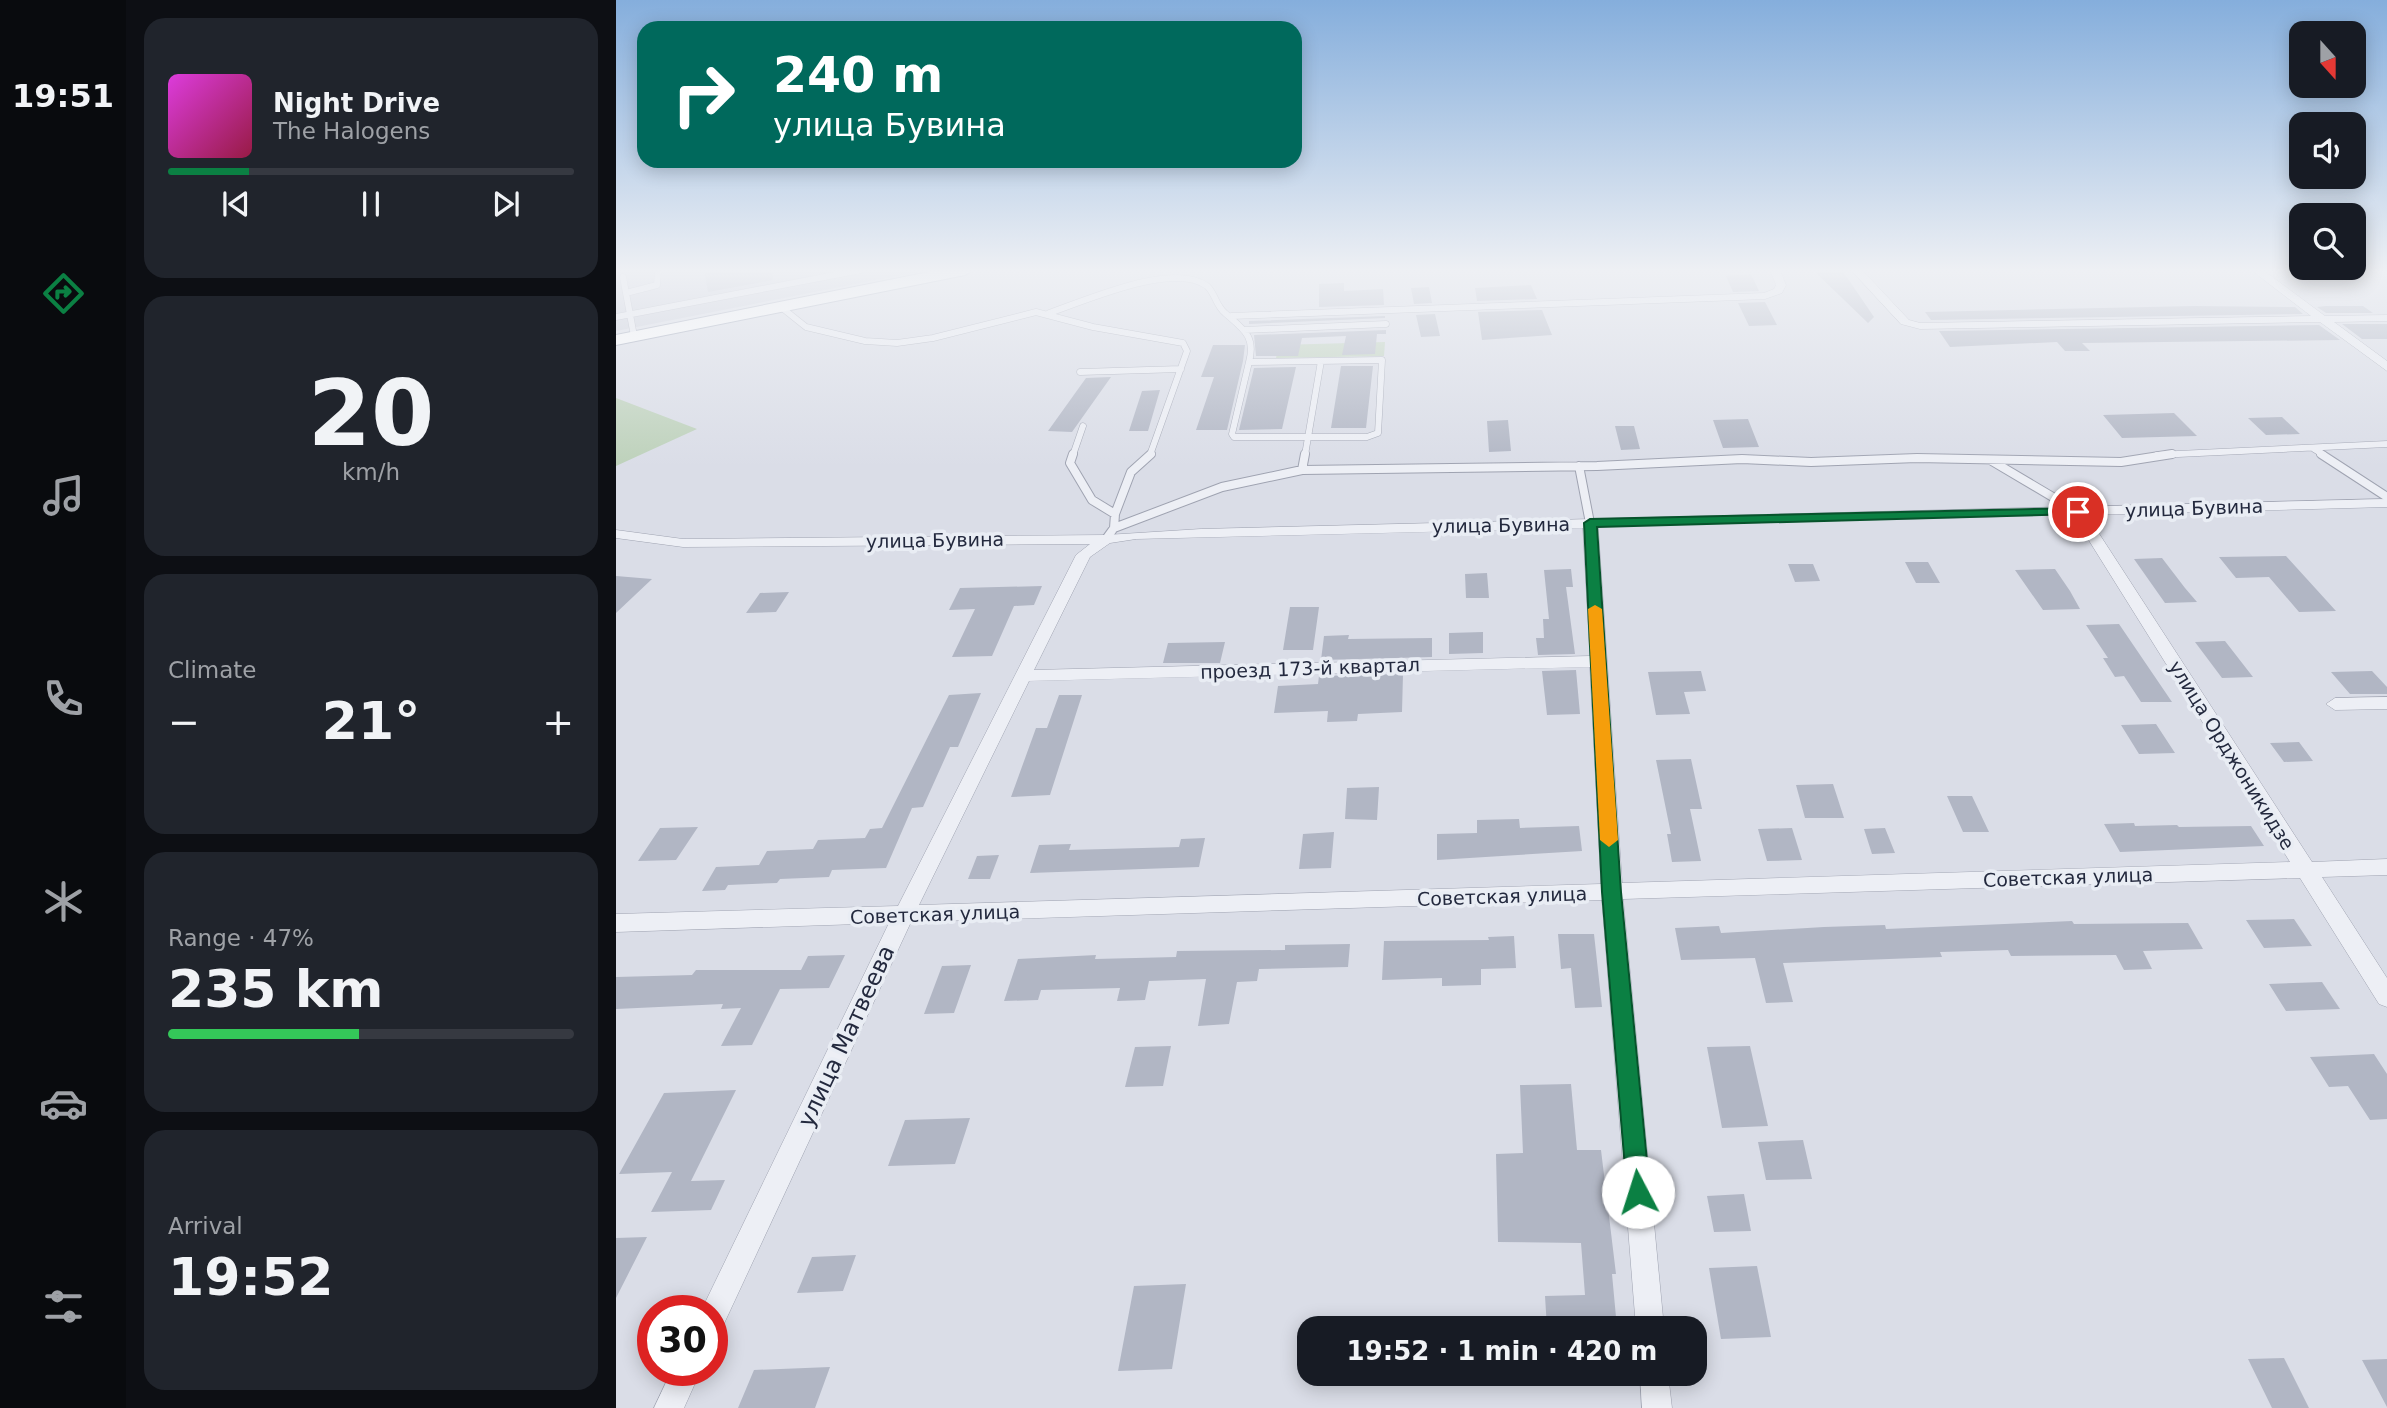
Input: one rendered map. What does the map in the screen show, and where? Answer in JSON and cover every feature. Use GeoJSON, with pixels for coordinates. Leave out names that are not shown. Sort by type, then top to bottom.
{"type":"FeatureCollection","features":[{"type":"Feature","properties":{"kind":"main road"},"geometry":{"type":"LineString","coordinates":[[616,340],[634,336]]}},
{"type":"Feature","properties":{"kind":"street"},"geometry":{"type":"LineString","coordinates":[[2344,336],[2387,367]]}},
{"type":"Feature","properties":{"kind":"street","name":"улица Бувина"},"geometry":{"type":"LineString","coordinates":[[616,534],[683,543],[1162,534],[2387,503]]}},
{"type":"Feature","properties":{"kind":"street","name":"улица Орджоникидзе"},"geometry":{"type":"LineString","coordinates":[[2078,512],[2387,997]]}},
{"type":"Feature","properties":{"kind":"street"},"geometry":{"type":"LineString","coordinates":[[1590,523],[1612,892],[1649,1316]]}},
{"type":"Feature","properties":{"kind":"street","name":"улица Матвеева"},"geometry":{"type":"LineString","coordinates":[[723,1295],[903,916],[1084,555],[1110,534]]}},
{"type":"Feature","properties":{"kind":"street","name":"проезд 173-й квартал"},"geometry":{"type":"LineString","coordinates":[[1023,676],[1597,661]]}},
{"type":"Feature","properties":{"kind":"street"},"geometry":{"type":"LineString","coordinates":[[2335,704],[2387,703]]}},
{"type":"Feature","properties":{"kind":"street","name":"Советская улица"},"geometry":{"type":"LineString","coordinates":[[616,923],[2387,867]]}},
{"type":"Feature","properties":{"kind":"street"},"geometry":{"type":"LineString","coordinates":[[669,1408],[679,1386]]}},
{"type":"Feature","properties":{"kind":"street"},"geometry":{"type":"LineString","coordinates":[[1655,1386],[1657,1408]]}},
{"type":"Feature","properties":{"kind":"lane"},"geometry":{"type":"LineString","coordinates":[[841,336],[865,341],[897,343],[942,336]]}},
{"type":"Feature","properties":{"kind":"lane"},"geometry":{"type":"LineString","coordinates":[[1110,534],[1131,472],[1150,456],[1187,351],[1183,343],[1142,336]]}},
{"type":"Feature","properties":{"kind":"lane"},"geometry":{"type":"LineString","coordinates":[[1247,336],[1253,347],[1249,362],[1232,434],[1234,437],[1367,437],[1378,433],[1384,362],[1249,362]]}},
{"type":"Feature","properties":{"kind":"lane"},"geometry":{"type":"LineString","coordinates":[[1302,470],[1321,361]]}},
{"type":"Feature","properties":{"kind":"lane"},"geometry":{"type":"LineString","coordinates":[[1080,372],[1181,369]]}},
{"type":"Feature","properties":{"kind":"lane"},"geometry":{"type":"LineString","coordinates":[[1083,426],[1070,463],[1092,500],[1115,514]]}},
{"type":"Feature","properties":{"kind":"lane"},"geometry":{"type":"LineString","coordinates":[[1110,534],[1222,487],[1302,470],[1579,466],[1742,459],[1811,462],[1917,458],[2121,462],[2165,454],[2387,444]]}},
{"type":"Feature","properties":{"kind":"lane"},"geometry":{"type":"LineString","coordinates":[[2314,449],[2387,497]]}},
{"type":"Feature","properties":{"kind":"lane"},"geometry":{"type":"LineString","coordinates":[[1992,461],[2040,492],[2078,512]]}},
{"type":"Feature","properties":{"kind":"lane"},"geometry":{"type":"LineString","coordinates":[[1579,466],[1590,523]]}},
{"type":"Feature","properties":{"kind":"green space"},"geometry":{"type":"Polygon","coordinates":[[[1385,342],[1384,356],[1276,358],[1279,345],[1385,342]]]}},
{"type":"Feature","properties":{"kind":"green space"},"geometry":{"type":"Polygon","coordinates":[[[616,398],[697,429],[616,466],[616,398]]]}},
{"type":"Feature","properties":{"kind":"building"},"geometry":{"type":"Polygon","coordinates":[[[1254,336],[1377,336],[1375,354],[1342,355],[1346,336],[1302,338],[1298,356],[1256,356],[1254,336]]]}},
{"type":"Feature","properties":{"kind":"building"},"geometry":{"type":"Polygon","coordinates":[[[1481,336],[1542,336],[1482,340],[1481,336]]]}},
{"type":"Feature","properties":{"kind":"building"},"geometry":{"type":"Polygon","coordinates":[[[1942,336],[2334,336],[2340,340],[2082,343],[2090,351],[2065,351],[2057,342],[1950,347],[1942,336]]]}},
{"type":"Feature","properties":{"kind":"building"},"geometry":{"type":"Polygon","coordinates":[[[2358,336],[2387,336],[2387,339],[2362,339],[2358,336]]]}},
{"type":"Feature","properties":{"kind":"building"},"geometry":{"type":"Polygon","coordinates":[[[1213,345],[1245,345],[1243,361],[1227,430],[1196,430],[1214,377],[1201,377],[1213,345]]]}},
{"type":"Feature","properties":{"kind":"building"},"geometry":{"type":"Polygon","coordinates":[[[1341,366],[1373,366],[1366,428],[1331,428],[1341,366]]]}},
{"type":"Feature","properties":{"kind":"building"},"geometry":{"type":"Polygon","coordinates":[[[1296,367],[1282,429],[1239,430],[1254,368],[1296,367]]]}},
{"type":"Feature","properties":{"kind":"building"},"geometry":{"type":"Polygon","coordinates":[[[1111,377],[1072,432],[1048,431],[1086,378],[1111,377]]]}},
{"type":"Feature","properties":{"kind":"building"},"geometry":{"type":"Polygon","coordinates":[[[1160,390],[1148,431],[1129,431],[1142,391],[1160,390]]]}},
{"type":"Feature","properties":{"kind":"building"},"geometry":{"type":"Polygon","coordinates":[[[2174,413],[2197,436],[2122,438],[2103,415],[2174,413]]]}},
{"type":"Feature","properties":{"kind":"building"},"geometry":{"type":"Polygon","coordinates":[[[2282,417],[2300,434],[2266,435],[2248,418],[2282,417]]]}},
{"type":"Feature","properties":{"kind":"building"},"geometry":{"type":"Polygon","coordinates":[[[1748,419],[1759,447],[1723,448],[1713,420],[1748,419]]]}},
{"type":"Feature","properties":{"kind":"building"},"geometry":{"type":"Polygon","coordinates":[[[1508,420],[1511,451],[1489,452],[1487,421],[1508,420]]]}},
{"type":"Feature","properties":{"kind":"building"},"geometry":{"type":"Polygon","coordinates":[[[1615,426],[1634,426],[1640,449],[1621,450],[1615,426]]]}},
{"type":"Feature","properties":{"kind":"building"},"geometry":{"type":"Polygon","coordinates":[[[2286,556],[2336,611],[2299,612],[2269,577],[2236,578],[2219,557],[2286,556]]]}},
{"type":"Feature","properties":{"kind":"building"},"geometry":{"type":"Polygon","coordinates":[[[2162,558],[2197,602],[2165,603],[2134,559],[2162,558]]]}},
{"type":"Feature","properties":{"kind":"building"},"geometry":{"type":"Polygon","coordinates":[[[1905,562],[1928,562],[1940,583],[1916,583],[1905,562]]]}},
{"type":"Feature","properties":{"kind":"building"},"geometry":{"type":"Polygon","coordinates":[[[1788,564],[1813,564],[1820,581],[1795,582],[1788,564]]]}},
{"type":"Feature","properties":{"kind":"building"},"geometry":{"type":"Polygon","coordinates":[[[1571,569],[1573,587],[1566,587],[1575,654],[1538,655],[1536,638],[1544,638],[1543,619],[1549,619],[1544,570],[1571,569]]]}},
{"type":"Feature","properties":{"kind":"building"},"geometry":{"type":"Polygon","coordinates":[[[2055,569],[2080,609],[2043,610],[2015,570],[2055,569]]]}},
{"type":"Feature","properties":{"kind":"building"},"geometry":{"type":"Polygon","coordinates":[[[1487,573],[1489,598],[1466,598],[1465,574],[1487,573]]]}},
{"type":"Feature","properties":{"kind":"building"},"geometry":{"type":"Polygon","coordinates":[[[616,576],[652,579],[616,613],[616,576]]]}},
{"type":"Feature","properties":{"kind":"building"},"geometry":{"type":"Polygon","coordinates":[[[1042,586],[1034,605],[1014,606],[992,656],[952,657],[975,609],[949,610],[960,588],[1042,586]]]}},
{"type":"Feature","properties":{"kind":"building"},"geometry":{"type":"Polygon","coordinates":[[[789,592],[776,612],[746,613],[760,593],[789,592]]]}},
{"type":"Feature","properties":{"kind":"building"},"geometry":{"type":"Polygon","coordinates":[[[1290,607],[1319,607],[1313,650],[1283,650],[1290,607]]]}},
{"type":"Feature","properties":{"kind":"building"},"geometry":{"type":"Polygon","coordinates":[[[2119,624],[2172,702],[2141,702],[2124,676],[2115,677],[2103,658],[2108,658],[2086,625],[2119,624]]]}},
{"type":"Feature","properties":{"kind":"building"},"geometry":{"type":"Polygon","coordinates":[[[1483,632],[1483,653],[1449,654],[1449,633],[1483,632]]]}},
{"type":"Feature","properties":{"kind":"building"},"geometry":{"type":"Polygon","coordinates":[[[1349,635],[1348,639],[1432,638],[1432,657],[1321,660],[1324,636],[1349,635]]]}},
{"type":"Feature","properties":{"kind":"building"},"geometry":{"type":"Polygon","coordinates":[[[2225,641],[2253,677],[2222,678],[2195,642],[2225,641]]]}},
{"type":"Feature","properties":{"kind":"building"},"geometry":{"type":"Polygon","coordinates":[[[1225,642],[1220,663],[1163,663],[1168,643],[1225,642]]]}},
{"type":"Feature","properties":{"kind":"building"},"geometry":{"type":"Polygon","coordinates":[[[1576,670],[1580,714],[1547,715],[1542,671],[1576,670]]]}},
{"type":"Feature","properties":{"kind":"building"},"geometry":{"type":"Polygon","coordinates":[[[1701,671],[1706,691],[1684,692],[1690,714],[1656,715],[1648,672],[1701,671]]]}},
{"type":"Feature","properties":{"kind":"building"},"geometry":{"type":"Polygon","coordinates":[[[2372,671],[2387,687],[2387,694],[2350,694],[2331,672],[2372,671]]]}},
{"type":"Feature","properties":{"kind":"building"},"geometry":{"type":"Polygon","coordinates":[[[1403,674],[1402,712],[1358,714],[1357,721],[1327,722],[1328,711],[1274,713],[1278,686],[1318,684],[1319,676],[1403,674]]]}},
{"type":"Feature","properties":{"kind":"building"},"geometry":{"type":"Polygon","coordinates":[[[981,693],[958,747],[950,747],[923,807],[912,808],[886,868],[832,870],[829,877],[780,879],[777,883],[728,885],[725,890],[702,891],[716,867],[759,865],[767,851],[813,849],[818,840],[865,838],[870,829],[882,828],[949,695],[981,693]]]}},
{"type":"Feature","properties":{"kind":"building"},"geometry":{"type":"Polygon","coordinates":[[[1059,695],[1082,695],[1050,795],[1011,797],[1036,728],[1047,728],[1059,695]]]}},
{"type":"Feature","properties":{"kind":"building"},"geometry":{"type":"Polygon","coordinates":[[[2156,724],[2175,753],[2139,754],[2121,725],[2156,724]]]}},
{"type":"Feature","properties":{"kind":"building"},"geometry":{"type":"Polygon","coordinates":[[[2299,742],[2313,761],[2284,762],[2270,743],[2299,742]]]}},
{"type":"Feature","properties":{"kind":"building"},"geometry":{"type":"Polygon","coordinates":[[[1691,759],[1702,809],[1690,809],[1701,861],[1672,862],[1667,834],[1671,834],[1656,760],[1691,759]]]}},
{"type":"Feature","properties":{"kind":"building"},"geometry":{"type":"Polygon","coordinates":[[[1833,784],[1844,818],[1805,818],[1796,785],[1833,784]]]}},
{"type":"Feature","properties":{"kind":"building"},"geometry":{"type":"Polygon","coordinates":[[[1379,787],[1377,820],[1345,819],[1347,788],[1379,787]]]}},
{"type":"Feature","properties":{"kind":"building"},"geometry":{"type":"Polygon","coordinates":[[[1947,796],[1972,796],[1989,832],[1963,832],[1947,796]]]}},
{"type":"Feature","properties":{"kind":"building"},"geometry":{"type":"Polygon","coordinates":[[[1519,819],[1520,828],[1579,826],[1582,851],[1437,860],[1437,834],[1477,833],[1477,820],[1519,819]]]}},
{"type":"Feature","properties":{"kind":"building"},"geometry":{"type":"Polygon","coordinates":[[[2134,823],[2135,826],[2251,826],[2264,846],[2120,852],[2104,824],[2134,823]]]}},
{"type":"Feature","properties":{"kind":"building"},"geometry":{"type":"Polygon","coordinates":[[[698,827],[676,860],[638,861],[660,828],[698,827]]]}},
{"type":"Feature","properties":{"kind":"building"},"geometry":{"type":"Polygon","coordinates":[[[1792,828],[1802,860],[1767,861],[1758,829],[1792,828]]]}},
{"type":"Feature","properties":{"kind":"building"},"geometry":{"type":"Polygon","coordinates":[[[1885,828],[1895,853],[1872,854],[1864,829],[1885,828]]]}},
{"type":"Feature","properties":{"kind":"building"},"geometry":{"type":"Polygon","coordinates":[[[1334,832],[1331,868],[1299,869],[1303,834],[1334,832]]]}},
{"type":"Feature","properties":{"kind":"building"},"geometry":{"type":"Polygon","coordinates":[[[1205,838],[1199,867],[1030,873],[1039,845],[1071,844],[1069,850],[1179,847],[1181,839],[1205,838]]]}},
{"type":"Feature","properties":{"kind":"building"},"geometry":{"type":"Polygon","coordinates":[[[999,855],[990,879],[968,879],[977,856],[999,855]]]}},
{"type":"Feature","properties":{"kind":"building"},"geometry":{"type":"Polygon","coordinates":[[[2294,919],[2312,946],[2264,948],[2246,920],[2294,919]]]}},
{"type":"Feature","properties":{"kind":"building"},"geometry":{"type":"Polygon","coordinates":[[[2072,921],[2074,924],[2188,923],[2203,949],[2143,951],[2152,969],[2124,970],[2116,955],[2011,956],[2008,950],[1940,952],[1942,957],[1783,963],[1793,1002],[1766,1003],[1755,958],[1681,960],[1675,928],[1719,926],[1721,933],[1824,927],[1885,925],[1886,929],[2072,921]]]}},
{"type":"Feature","properties":{"kind":"building"},"geometry":{"type":"Polygon","coordinates":[[[1558,934],[1594,934],[1602,1007],[1575,1008],[1571,968],[1561,969],[1558,934]]]}},
{"type":"Feature","properties":{"kind":"building"},"geometry":{"type":"Polygon","coordinates":[[[1514,936],[1516,968],[1481,969],[1481,985],[1442,986],[1442,978],[1382,980],[1384,941],[1489,940],[1488,937],[1514,936]]]}},
{"type":"Feature","properties":{"kind":"building"},"geometry":{"type":"Polygon","coordinates":[[[1350,944],[1348,967],[1259,969],[1257,981],[1237,982],[1229,1024],[1198,1026],[1206,979],[1149,981],[1145,1000],[1117,1001],[1120,988],[1041,990],[1038,1000],[1004,1001],[1018,959],[1096,955],[1095,959],[1176,957],[1177,951],[1285,950],[1285,945],[1350,944]]]}},
{"type":"Feature","properties":{"kind":"building"},"geometry":{"type":"Polygon","coordinates":[[[845,955],[829,988],[780,989],[752,1045],[721,1046],[741,1008],[721,1009],[723,1004],[616,1009],[616,977],[692,975],[696,970],[801,970],[808,956],[845,955]]]}},
{"type":"Feature","properties":{"kind":"building"},"geometry":{"type":"Polygon","coordinates":[[[971,965],[954,1013],[924,1014],[942,966],[971,965]]]}},
{"type":"Feature","properties":{"kind":"building"},"geometry":{"type":"Polygon","coordinates":[[[2322,982],[2340,1009],[2286,1011],[2269,984],[2322,982]]]}},
{"type":"Feature","properties":{"kind":"building"},"geometry":{"type":"Polygon","coordinates":[[[1171,1046],[1163,1086],[1125,1087],[1135,1047],[1171,1046]]]}},
{"type":"Feature","properties":{"kind":"building"},"geometry":{"type":"Polygon","coordinates":[[[1750,1046],[1768,1126],[1722,1128],[1707,1047],[1750,1046]]]}},
{"type":"Feature","properties":{"kind":"building"},"geometry":{"type":"Polygon","coordinates":[[[2374,1054],[2387,1074],[2387,1119],[2370,1120],[2348,1086],[2329,1087],[2310,1057],[2374,1054]]]}},
{"type":"Feature","properties":{"kind":"building"},"geometry":{"type":"Polygon","coordinates":[[[1571,1084],[1577,1150],[1601,1150],[1616,1274],[1612,1274],[1616,1316],[1546,1316],[1545,1296],[1585,1295],[1581,1243],[1498,1242],[1496,1154],[1523,1153],[1520,1085],[1571,1084]]]}},
{"type":"Feature","properties":{"kind":"building"},"geometry":{"type":"Polygon","coordinates":[[[736,1090],[691,1181],[725,1180],[711,1210],[651,1212],[672,1172],[619,1174],[664,1093],[736,1090]]]}},
{"type":"Feature","properties":{"kind":"building"},"geometry":{"type":"Polygon","coordinates":[[[970,1118],[955,1164],[888,1166],[905,1120],[970,1118]]]}},
{"type":"Feature","properties":{"kind":"building"},"geometry":{"type":"Polygon","coordinates":[[[1803,1140],[1812,1179],[1766,1180],[1758,1142],[1803,1140]]]}},
{"type":"Feature","properties":{"kind":"building"},"geometry":{"type":"Polygon","coordinates":[[[1744,1194],[1751,1231],[1714,1232],[1707,1196],[1744,1194]]]}},
{"type":"Feature","properties":{"kind":"building"},"geometry":{"type":"Polygon","coordinates":[[[647,1237],[616,1298],[616,1238],[647,1237]]]}},
{"type":"Feature","properties":{"kind":"building"},"geometry":{"type":"Polygon","coordinates":[[[856,1255],[843,1291],[797,1293],[812,1257],[856,1255]]]}},
{"type":"Feature","properties":{"kind":"building"},"geometry":{"type":"Polygon","coordinates":[[[1757,1266],[1771,1337],[1721,1339],[1709,1268],[1757,1266]]]}},
{"type":"Feature","properties":{"kind":"building"},"geometry":{"type":"Polygon","coordinates":[[[1186,1284],[1172,1369],[1118,1371],[1134,1286],[1186,1284]]]}},
{"type":"Feature","properties":{"kind":"building"},"geometry":{"type":"Polygon","coordinates":[[[2284,1358],[2309,1408],[2272,1408],[2248,1359],[2284,1358]]]}},
{"type":"Feature","properties":{"kind":"building"},"geometry":{"type":"Polygon","coordinates":[[[2387,1359],[2387,1407],[2362,1360],[2387,1359]]]}},
{"type":"Feature","properties":{"kind":"building"},"geometry":{"type":"Polygon","coordinates":[[[830,1367],[815,1408],[738,1408],[754,1370],[830,1367]]]}},
{"type":"Feature","properties":{"kind":"slow traffic"},"geometry":{"type":"LineString","coordinates":[[1595,609],[1609,840]]}},
{"type":"Feature","properties":{"kind":"route"},"geometry":{"type":"LineString","coordinates":[[1638,1192],[1612,892],[1590,523],[2078,512]]}}]}
